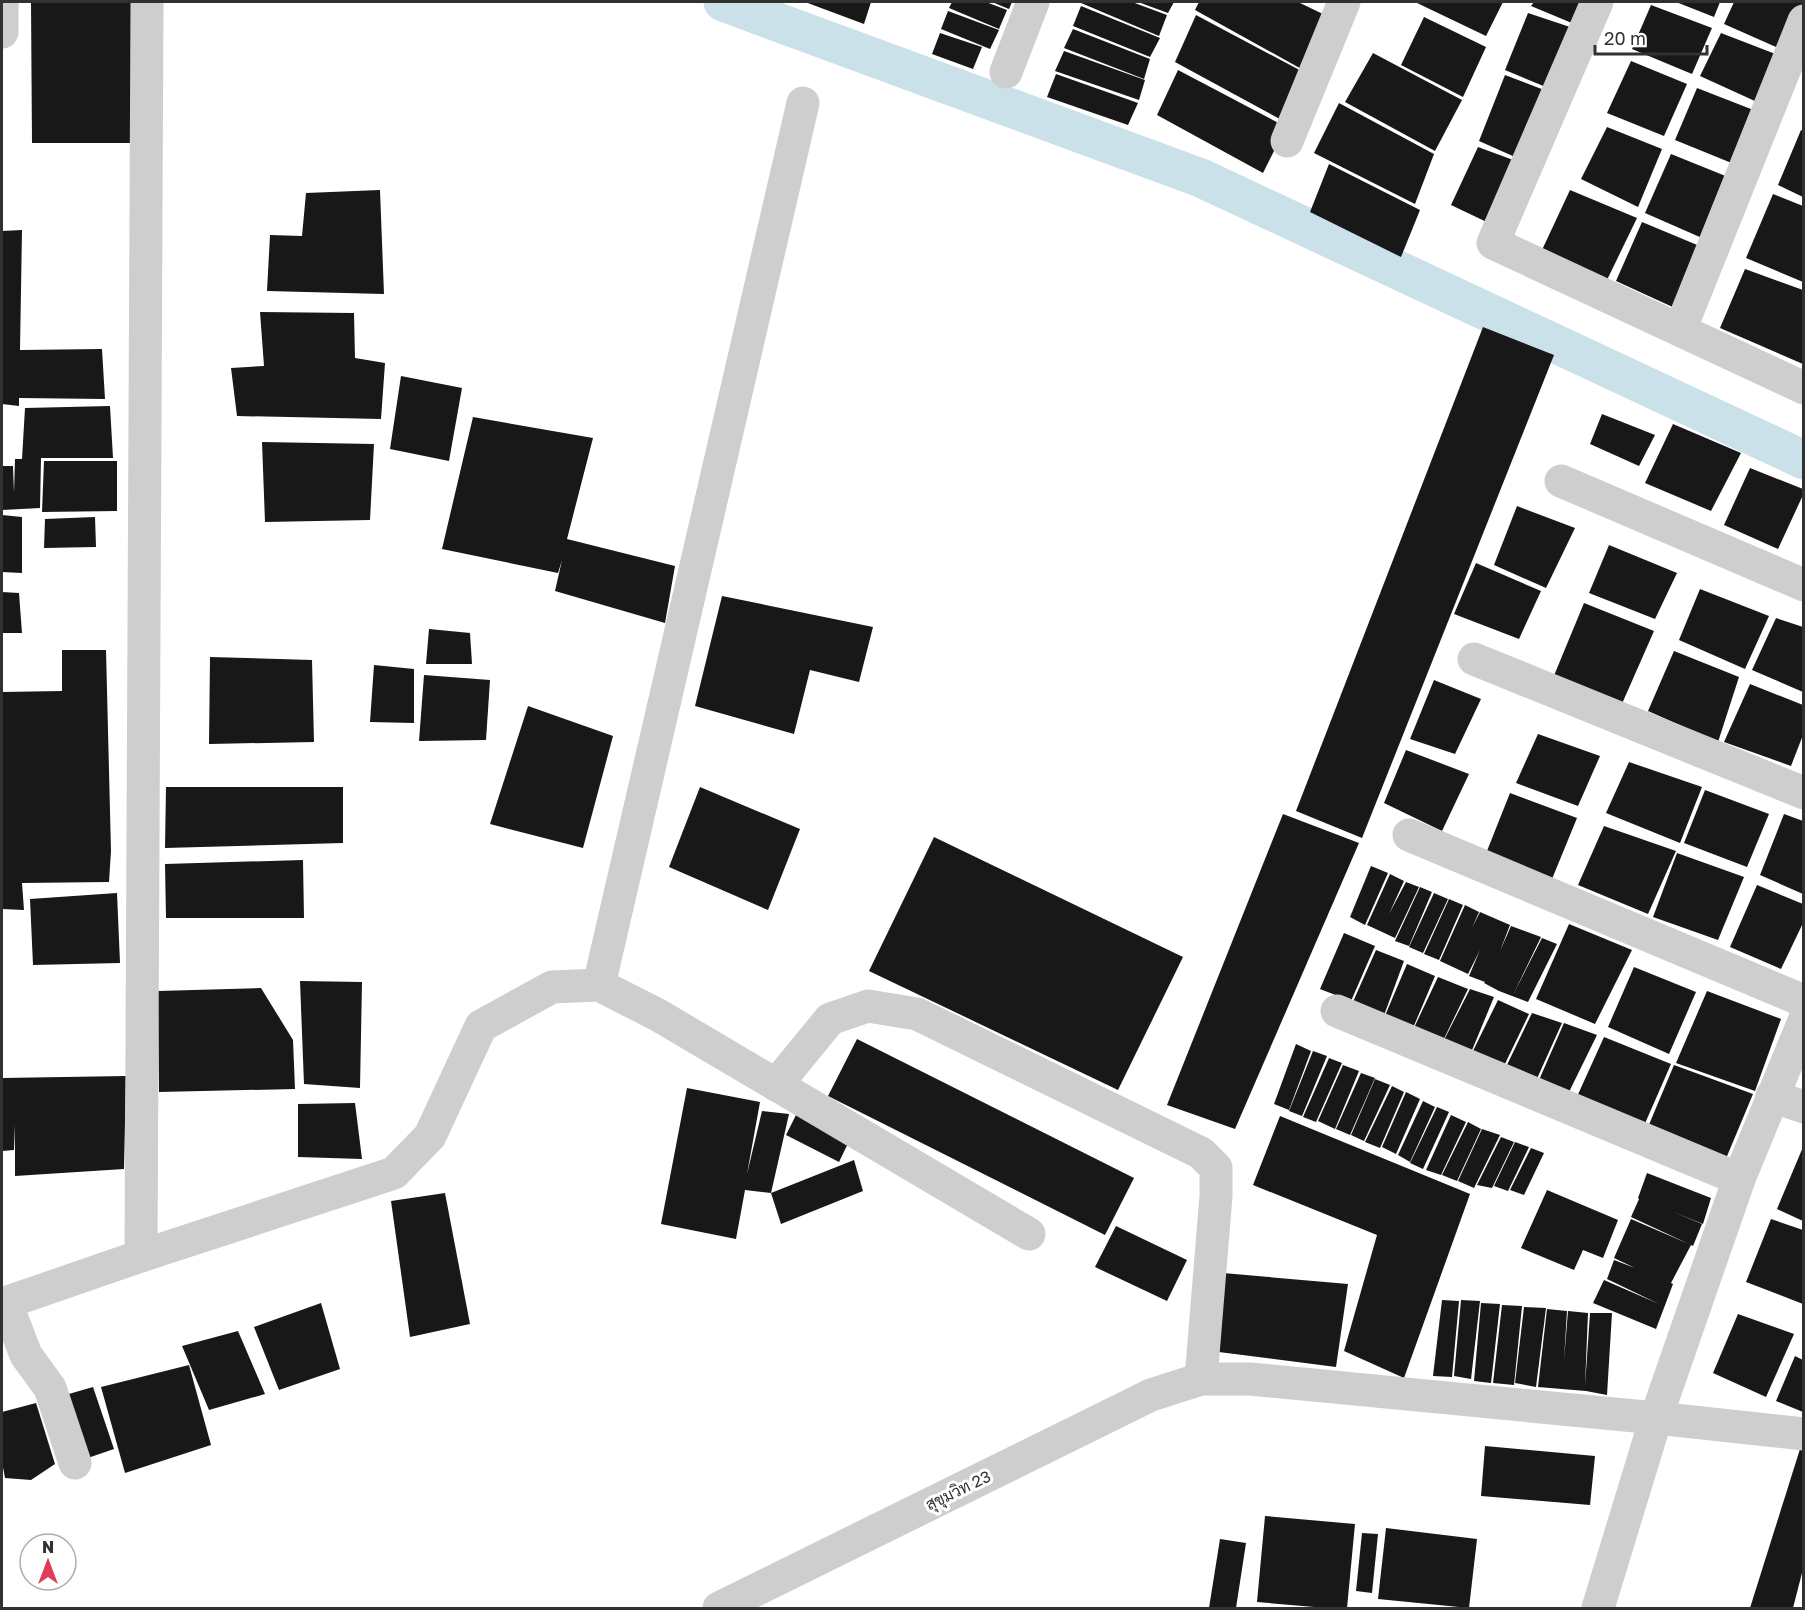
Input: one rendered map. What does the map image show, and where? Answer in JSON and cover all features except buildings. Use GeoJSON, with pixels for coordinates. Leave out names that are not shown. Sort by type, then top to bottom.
{"type":"FeatureCollection","features":[{"type":"Feature","properties":{"kind":"street"},"geometry":{"type":"LineString","coordinates":[[2,2],[2,32]]}},
{"type":"Feature","properties":{"kind":"street"},"geometry":{"type":"LineString","coordinates":[[141,1256],[147,2]]}},
{"type":"Feature","properties":{"kind":"street"},"geometry":{"type":"LineString","coordinates":[[1006,72],[1033,2]]}},
{"type":"Feature","properties":{"kind":"street"},"geometry":{"type":"LineString","coordinates":[[1287,141],[1344,2]]}},
{"type":"Feature","properties":{"kind":"street"},"geometry":{"type":"LineString","coordinates":[[1597,2],[1493,243],[1803,388]]}},
{"type":"Feature","properties":{"kind":"street"},"geometry":{"type":"LineString","coordinates":[[1680,330],[1803,21]]}},
{"type":"Feature","properties":{"kind":"street"},"geometry":{"type":"LineString","coordinates":[[599,985],[803,103]]}},
{"type":"Feature","properties":{"kind":"street"},"geometry":{"type":"LineString","coordinates":[[1561,481],[1803,585]]}},
{"type":"Feature","properties":{"kind":"street"},"geometry":{"type":"LineString","coordinates":[[1474,659],[1803,793]]}},
{"type":"Feature","properties":{"kind":"street"},"geometry":{"type":"LineString","coordinates":[[1409,835],[1803,1001]]}},
{"type":"Feature","properties":{"kind":"street"},"geometry":{"type":"LineString","coordinates":[[75,1463],[50,1388],[26,1355],[4,1304],[141,1256],[394,1173],[430,1136],[481,1026],[552,987],[599,985],[658,1015],[1029,1234]]}},
{"type":"Feature","properties":{"kind":"street"},"geometry":{"type":"LineString","coordinates":[[776,1085],[830,1019],[868,1006],[917,1014],[1201,1153],[1216,1168],[1216,1196],[1201,1379]]}},
{"type":"Feature","properties":{"kind":"street"},"geometry":{"type":"LineString","coordinates":[[1338,1011],[1739,1179]]}},
{"type":"Feature","properties":{"kind":"street"},"geometry":{"type":"LineString","coordinates":[[1598,1608],[1656,1418],[1739,1179],[1803,1020]]}},
{"type":"Feature","properties":{"kind":"street"},"geometry":{"type":"LineString","coordinates":[[1772,1096],[1803,1107]]}},
{"type":"Feature","properties":{"kind":"street","name":"สุขุมวิท 23"},"geometry":{"type":"LineString","coordinates":[[719,1608],[1143,1399],[1201,1379],[1250,1379],[1803,1434]]}},
{"type":"Feature","properties":{"kind":"waterway"},"geometry":{"type":"LineString","coordinates":[[723,2],[1201,178],[1804,460]]}}]}
